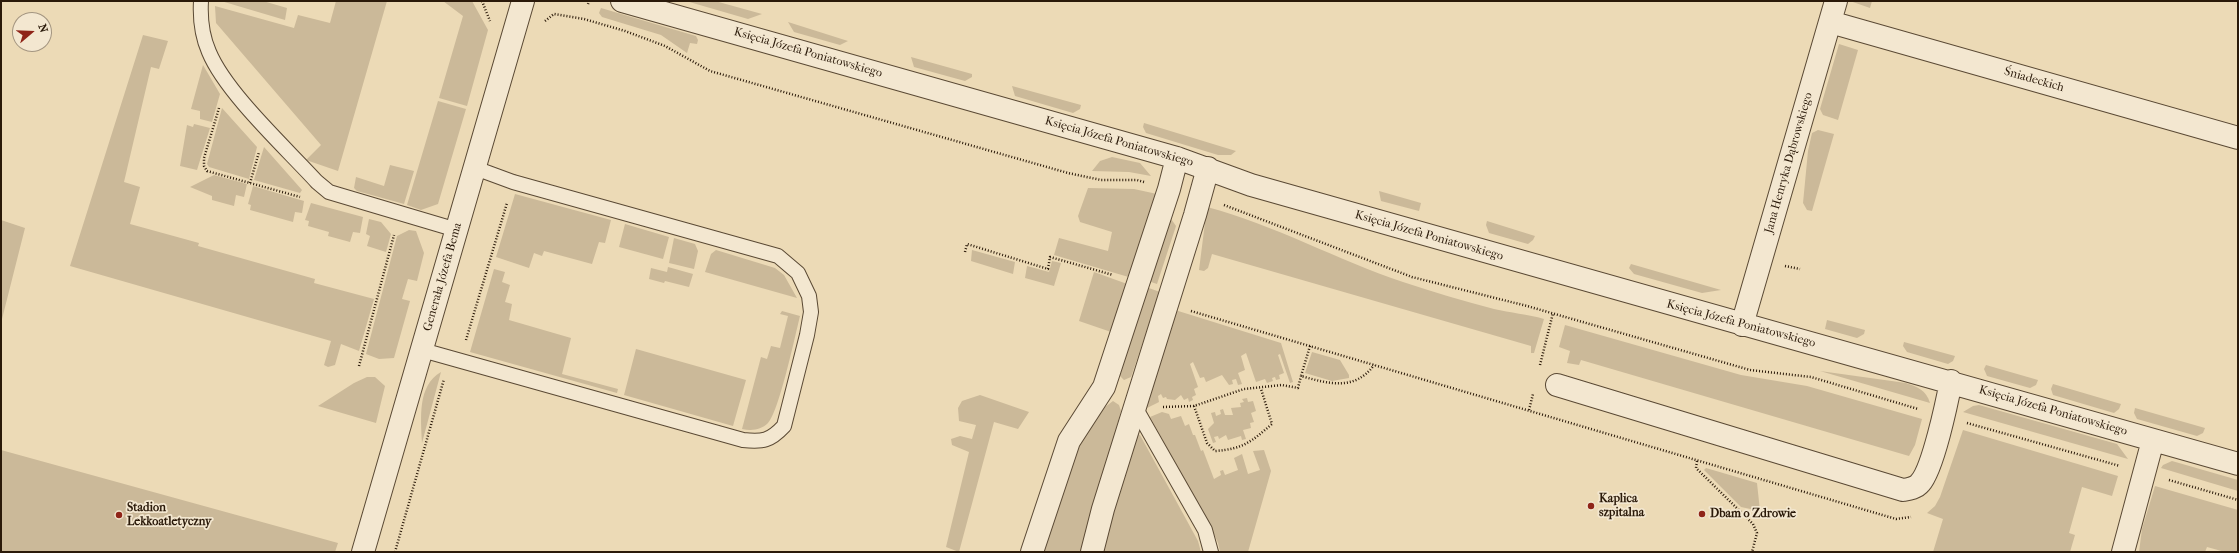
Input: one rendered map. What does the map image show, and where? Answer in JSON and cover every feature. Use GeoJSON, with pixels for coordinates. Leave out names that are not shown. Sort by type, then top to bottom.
{"type":"FeatureCollection","features":[{"type":"Feature","properties":{"kind":"street","name":"Generała Józefa Bema"},"geometry":{"type":"LineString","coordinates":[[364,552],[523,1]]}},
{"type":"Feature","properties":{"kind":"street","name":"Księcia Józefa Poniatowskiego"},"geometry":{"type":"LineString","coordinates":[[622,1],[1177,158],[1208,168],[1251,185],[1742,324],[1951,381],[2238,464]]}},
{"type":"Feature","properties":{"kind":"street","name":"Jana Henryka Dąbrowskiego"},"geometry":{"type":"LineString","coordinates":[[1742,324],[1836,1]]}},
{"type":"Feature","properties":{"kind":"street","name":"Śniadeckich"},"geometry":{"type":"LineString","coordinates":[[1830,22],[2238,138]]}},
{"type":"Feature","properties":{"kind":"street"},"geometry":{"type":"LineString","coordinates":[[1032,552],[1069,441],[1104,387],[1169,189],[1177,158]]}},
{"type":"Feature","properties":{"kind":"street"},"geometry":{"type":"LineString","coordinates":[[1092,552],[1103,509],[1137,411],[1208,168]]}},
{"type":"Feature","properties":{"kind":"street"},"geometry":{"type":"LineString","coordinates":[[1557,385],[1903,490],[1918,486],[1921,482],[1932,455],[1951,381]]}},
{"type":"Feature","properties":{"kind":"street"},"geometry":{"type":"LineString","coordinates":[[2123,552],[2153,440]]}},
{"type":"Feature","properties":{"kind":"lane"},"geometry":{"type":"LineString","coordinates":[[201,1],[200,18],[209,52],[225,78],[244,103],[317,182],[329,192],[457,230]]}},
{"type":"Feature","properties":{"kind":"lane"},"geometry":{"type":"LineString","coordinates":[[422,350],[743,440],[758,442],[767,440],[775,436],[784,426],[808,335],[811,312],[809,296],[798,273],[778,256],[513,182],[475,168]]}},
{"type":"Feature","properties":{"kind":"lane"},"geometry":{"type":"LineString","coordinates":[[1137,411],[1205,530],[1211,552]]}},
{"type":"Feature","properties":{"kind":"path"},"geometry":{"type":"LineString","coordinates":[[482,1],[492,26]]}},
{"type":"Feature","properties":{"kind":"path"},"geometry":{"type":"LineString","coordinates":[[543,22],[554,14],[584,19],[665,46],[710,70],[1068,173],[1101,180],[1138,180],[1169,189]]}},
{"type":"Feature","properties":{"kind":"path"},"geometry":{"type":"LineString","coordinates":[[221,102],[204,158],[204,166],[207,171],[304,198]]}},
{"type":"Feature","properties":{"kind":"path"},"geometry":{"type":"LineString","coordinates":[[250,183],[261,147]]}},
{"type":"Feature","properties":{"kind":"path"},"geometry":{"type":"LineString","coordinates":[[395,552],[445,376],[448,373],[456,374],[513,182]]}},
{"type":"Feature","properties":{"kind":"path"},"geometry":{"type":"LineString","coordinates":[[1200,198],[1221,204],[1412,277],[1553,314],[1750,370],[1812,377],[2238,500]]}},
{"type":"Feature","properties":{"kind":"path"},"geometry":{"type":"LineString","coordinates":[[359,366],[395,230]]}},
{"type":"Feature","properties":{"kind":"path"},"geometry":{"type":"LineString","coordinates":[[965,252],[967,244],[1048,269],[1050,257],[1139,282]]}},
{"type":"Feature","properties":{"kind":"path"},"geometry":{"type":"LineString","coordinates":[[1538,373],[1553,314]]}},
{"type":"Feature","properties":{"kind":"path"},"geometry":{"type":"LineString","coordinates":[[1137,411],[1166,406],[1194,406],[1244,389],[1261,389],[1282,385],[1298,388],[1310,346]]}},
{"type":"Feature","properties":{"kind":"path"},"geometry":{"type":"LineString","coordinates":[[1301,376],[1329,384],[1346,383],[1367,374],[1374,365]]}},
{"type":"Feature","properties":{"kind":"path"},"geometry":{"type":"LineString","coordinates":[[1529,410],[1534,388]]}},
{"type":"Feature","properties":{"kind":"path"},"geometry":{"type":"LineString","coordinates":[[1194,406],[1207,443],[1215,451],[1227,450],[1249,444],[1272,424],[1261,389]]}},
{"type":"Feature","properties":{"kind":"path"},"geometry":{"type":"LineString","coordinates":[[1697,461],[1696,468],[1753,524],[1758,533],[1752,552]]}},
{"type":"Feature","properties":{"kind":"shaded area"},"geometry":{"type":"Polygon","coordinates":[[[221,1],[263,1],[287,8],[285,20],[221,1]]]}},
{"type":"Feature","properties":{"kind":"shaded area"},"geometry":{"type":"Polygon","coordinates":[[[336,1],[387,1],[338,171],[306,160],[321,145],[216,23],[215,6],[294,28],[298,15],[330,23],[336,1]]]}},
{"type":"Feature","properties":{"kind":"shaded area"},"geometry":{"type":"Polygon","coordinates":[[[443,1],[472,1],[488,30],[467,106],[439,98],[463,16],[443,1]]]}},
{"type":"Feature","properties":{"kind":"shaded area"},"geometry":{"type":"Polygon","coordinates":[[[686,1],[715,1],[762,14],[748,19],[686,1]]]}},
{"type":"Feature","properties":{"kind":"shaded area"},"geometry":{"type":"Polygon","coordinates":[[[1850,1],[1872,1],[1870,8],[1850,1]]]}},
{"type":"Feature","properties":{"kind":"shaded area"},"geometry":{"type":"Polygon","coordinates":[[[601,8],[696,36],[698,40],[697,44],[690,43],[687,53],[661,35],[602,17],[599,13],[601,8]]]}},
{"type":"Feature","properties":{"kind":"shaded area"},"geometry":{"type":"Polygon","coordinates":[[[788,22],[848,41],[840,45],[794,32],[788,22]]]}},
{"type":"Feature","properties":{"kind":"shaded area"},"geometry":{"type":"Polygon","coordinates":[[[143,35],[168,41],[159,69],[151,67],[124,182],[140,187],[130,224],[199,243],[198,246],[315,279],[314,283],[374,299],[359,351],[341,344],[335,365],[328,367],[324,365],[331,341],[70,266],[143,35]]]}},
{"type":"Feature","properties":{"kind":"shaded area"},"geometry":{"type":"Polygon","coordinates":[[[1839,44],[1858,50],[1838,120],[1823,115],[1820,109],[1839,44]]]}},
{"type":"Feature","properties":{"kind":"shaded area"},"geometry":{"type":"Polygon","coordinates":[[[911,57],[972,74],[972,77],[965,81],[914,67],[911,57]]]}},
{"type":"Feature","properties":{"kind":"shaded area"},"geometry":{"type":"Polygon","coordinates":[[[203,65],[220,94],[212,122],[200,119],[200,111],[191,109],[203,65]]]}},
{"type":"Feature","properties":{"kind":"shaded area"},"geometry":{"type":"Polygon","coordinates":[[[1012,86],[1081,105],[1080,109],[1073,113],[1015,96],[1012,86]]]}},
{"type":"Feature","properties":{"kind":"shaded area"},"geometry":{"type":"Polygon","coordinates":[[[438,101],[466,109],[438,204],[421,210],[407,205],[438,101]]]}},
{"type":"Feature","properties":{"kind":"shaded area"},"geometry":{"type":"Polygon","coordinates":[[[222,108],[257,147],[249,179],[209,167],[207,164],[222,108]]]}},
{"type":"Feature","properties":{"kind":"shaded area"},"geometry":{"type":"Polygon","coordinates":[[[1144,123],[1236,151],[1231,155],[1218,155],[1146,133],[1143,127],[1144,123]]]}},
{"type":"Feature","properties":{"kind":"shaded area"},"geometry":{"type":"Polygon","coordinates":[[[194,124],[210,128],[197,170],[180,166],[187,125],[193,127],[194,124]]]}},
{"type":"Feature","properties":{"kind":"shaded area"},"geometry":{"type":"Polygon","coordinates":[[[1818,130],[1834,134],[1812,211],[1807,210],[1803,203],[1808,151],[1812,133],[1818,130]]]}},
{"type":"Feature","properties":{"kind":"shaded area"},"geometry":{"type":"Polygon","coordinates":[[[264,147],[302,190],[300,193],[254,180],[264,147]]]}},
{"type":"Feature","properties":{"kind":"shaded area"},"geometry":{"type":"Polygon","coordinates":[[[1112,157],[1140,163],[1151,176],[1129,172],[1092,171],[1100,161],[1112,157]]]}},
{"type":"Feature","properties":{"kind":"shaded area"},"geometry":{"type":"Polygon","coordinates":[[[390,165],[414,171],[404,204],[357,191],[354,188],[356,177],[384,186],[390,165]]]}},
{"type":"Feature","properties":{"kind":"shaded area"},"geometry":{"type":"Polygon","coordinates":[[[214,175],[247,184],[244,197],[236,195],[234,206],[212,200],[212,196],[190,187],[214,175]]]}},
{"type":"Feature","properties":{"kind":"shaded area"},"geometry":{"type":"Polygon","coordinates":[[[253,186],[304,201],[302,213],[295,212],[293,222],[250,210],[251,205],[248,204],[253,186]]]}},
{"type":"Feature","properties":{"kind":"shaded area"},"geometry":{"type":"Polygon","coordinates":[[[1088,188],[1134,189],[1157,194],[1132,278],[1054,255],[1059,238],[1108,251],[1112,232],[1080,222],[1078,216],[1088,188]]]}},
{"type":"Feature","properties":{"kind":"shaded area"},"geometry":{"type":"Polygon","coordinates":[[[1379,191],[1421,203],[1419,211],[1381,201],[1379,191]]]}},
{"type":"Feature","properties":{"kind":"shaded area"},"geometry":{"type":"Polygon","coordinates":[[[515,194],[611,220],[605,243],[599,242],[592,264],[544,251],[542,256],[534,253],[529,268],[496,257],[515,194]]]}},
{"type":"Feature","properties":{"kind":"shaded area"},"geometry":{"type":"Polygon","coordinates":[[[311,203],[363,217],[360,233],[353,232],[350,242],[328,236],[329,232],[308,226],[309,221],[305,220],[311,203]]]}},
{"type":"Feature","properties":{"kind":"shaded area"},"geometry":{"type":"Polygon","coordinates":[[[1207,207],[1257,223],[1354,264],[1403,282],[1494,309],[1544,319],[1534,353],[1531,353],[1531,346],[1212,254],[1208,268],[1204,271],[1199,270],[1207,207]]]}},
{"type":"Feature","properties":{"kind":"shaded area"},"geometry":{"type":"Polygon","coordinates":[[[1169,216],[1176,226],[1157,284],[1148,281],[1169,216]]]}},
{"type":"Feature","properties":{"kind":"shaded area"},"geometry":{"type":"Polygon","coordinates":[[[369,219],[381,222],[391,234],[386,252],[367,246],[370,236],[366,234],[369,219]]]}},
{"type":"Feature","properties":{"kind":"shaded area"},"geometry":{"type":"Polygon","coordinates":[[[1,220],[25,228],[2,319],[1,318],[1,220]]]}},
{"type":"Feature","properties":{"kind":"shaded area"},"geometry":{"type":"Polygon","coordinates":[[[1487,221],[1535,236],[1528,244],[1489,233],[1486,225],[1487,221]]]}},
{"type":"Feature","properties":{"kind":"shaded area"},"geometry":{"type":"Polygon","coordinates":[[[625,224],[669,237],[663,259],[619,247],[625,224]]]}},
{"type":"Feature","properties":{"kind":"shaded area"},"geometry":{"type":"Polygon","coordinates":[[[409,230],[416,231],[424,253],[417,281],[408,279],[402,299],[410,301],[394,358],[379,359],[366,354],[397,236],[409,230]]]}},
{"type":"Feature","properties":{"kind":"shaded area"},"geometry":{"type":"Polygon","coordinates":[[[674,238],[695,244],[698,251],[694,269],[669,263],[674,238]]]}},
{"type":"Feature","properties":{"kind":"shaded area"},"geometry":{"type":"Polygon","coordinates":[[[716,250],[775,268],[784,275],[797,298],[705,272],[711,254],[716,250]]]}},
{"type":"Feature","properties":{"kind":"shaded area"},"geometry":{"type":"Polygon","coordinates":[[[972,250],[1015,262],[1013,274],[971,261],[972,250]]]}},
{"type":"Feature","properties":{"kind":"shaded area"},"geometry":{"type":"Polygon","coordinates":[[[1052,261],[1061,263],[1054,286],[1025,278],[1027,266],[1049,272],[1052,261]]]}},
{"type":"Feature","properties":{"kind":"shaded area"},"geometry":{"type":"Polygon","coordinates":[[[1631,264],[1721,290],[1702,293],[1634,274],[1629,268],[1631,264]]]}},
{"type":"Feature","properties":{"kind":"shaded area"},"geometry":{"type":"Polygon","coordinates":[[[668,267],[693,274],[689,287],[649,279],[651,268],[667,272],[668,267]]]}},
{"type":"Feature","properties":{"kind":"shaded area"},"geometry":{"type":"Polygon","coordinates":[[[494,269],[505,272],[502,282],[510,285],[505,302],[512,304],[509,320],[571,338],[562,374],[618,389],[617,393],[470,352],[494,269]]]}},
{"type":"Feature","properties":{"kind":"shaded area"},"geometry":{"type":"Polygon","coordinates":[[[1094,272],[1130,285],[1114,333],[1079,321],[1094,272]]]}},
{"type":"Feature","properties":{"kind":"shaded area"},"geometry":{"type":"Polygon","coordinates":[[[1146,287],[1160,292],[1131,377],[1124,380],[1118,374],[1146,287]]]}},
{"type":"Feature","properties":{"kind":"shaded area"},"geometry":{"type":"Polygon","coordinates":[[[1175,310],[1281,343],[1293,382],[1290,383],[1280,354],[1278,355],[1284,373],[1279,375],[1280,379],[1276,380],[1275,377],[1272,378],[1273,381],[1267,383],[1265,379],[1256,382],[1246,353],[1241,356],[1245,370],[1238,373],[1242,384],[1238,385],[1236,379],[1232,380],[1233,384],[1229,385],[1222,375],[1206,382],[1204,377],[1200,378],[1193,362],[1190,364],[1198,387],[1194,389],[1196,395],[1192,397],[1193,400],[1189,402],[1188,398],[1184,400],[1181,395],[1175,400],[1167,399],[1166,397],[1163,398],[1161,394],[1158,396],[1159,402],[1147,408],[1147,397],[1175,310]]]}},
{"type":"Feature","properties":{"kind":"shaded area"},"geometry":{"type":"Polygon","coordinates":[[[782,311],[800,316],[782,390],[768,423],[756,429],[742,429],[761,357],[767,359],[771,346],[780,348],[788,316],[780,314],[782,311]]]}},
{"type":"Feature","properties":{"kind":"shaded area"},"geometry":{"type":"Polygon","coordinates":[[[1827,320],[1865,330],[1864,334],[1857,338],[1825,329],[1827,320]]]}},
{"type":"Feature","properties":{"kind":"shaded area"},"geometry":{"type":"Polygon","coordinates":[[[1565,325],[1741,375],[1807,386],[1922,419],[1915,445],[1909,456],[1581,360],[1579,365],[1567,363],[1570,351],[1559,347],[1565,325]]]}},
{"type":"Feature","properties":{"kind":"shaded area"},"geometry":{"type":"Polygon","coordinates":[[[1904,342],[1955,356],[1953,361],[1948,364],[1907,352],[1903,346],[1904,342]]]}},
{"type":"Feature","properties":{"kind":"shaded area"},"geometry":{"type":"Polygon","coordinates":[[[636,349],[746,380],[733,426],[624,395],[636,349]]]}},
{"type":"Feature","properties":{"kind":"shaded area"},"geometry":{"type":"Polygon","coordinates":[[[1312,352],[1340,360],[1349,375],[1349,378],[1332,381],[1305,373],[1312,352]]]}},
{"type":"Feature","properties":{"kind":"shaded area"},"geometry":{"type":"Polygon","coordinates":[[[1986,365],[2038,380],[2036,385],[2030,388],[1987,376],[1984,369],[1986,365]]]}},
{"type":"Feature","properties":{"kind":"shaded area"},"geometry":{"type":"Polygon","coordinates":[[[1820,371],[1906,383],[1924,392],[1930,403],[1820,371]]]}},
{"type":"Feature","properties":{"kind":"shaded area"},"geometry":{"type":"Polygon","coordinates":[[[441,372],[422,443],[421,413],[424,394],[433,378],[441,372]]]}},
{"type":"Feature","properties":{"kind":"shaded area"},"geometry":{"type":"Polygon","coordinates":[[[367,377],[375,377],[385,386],[376,423],[318,406],[354,383],[367,377]]]}},
{"type":"Feature","properties":{"kind":"shaded area"},"geometry":{"type":"Polygon","coordinates":[[[2053,384],[2121,404],[2119,409],[2114,413],[2053,395],[2051,389],[2053,384]]]}},
{"type":"Feature","properties":{"kind":"shaded area"},"geometry":{"type":"Polygon","coordinates":[[[980,395],[1029,412],[1018,429],[994,422],[959,552],[946,547],[969,452],[952,445],[951,439],[960,436],[972,439],[976,425],[959,421],[958,408],[962,401],[980,395]]]}},
{"type":"Feature","properties":{"kind":"shaded area"},"geometry":{"type":"Polygon","coordinates":[[[1247,398],[1248,402],[1253,401],[1256,411],[1251,413],[1254,422],[1250,423],[1251,428],[1243,430],[1246,439],[1242,440],[1241,436],[1228,440],[1226,435],[1219,439],[1218,436],[1214,437],[1216,442],[1213,443],[1208,429],[1214,423],[1211,413],[1215,412],[1216,416],[1221,414],[1220,410],[1223,409],[1225,415],[1233,415],[1231,408],[1241,407],[1240,403],[1244,402],[1242,399],[1247,398]]]}},
{"type":"Feature","properties":{"kind":"shaded area"},"geometry":{"type":"Polygon","coordinates":[[[1113,401],[1119,405],[1121,411],[1082,552],[1042,552],[1074,450],[1105,407],[1113,401]]]}},
{"type":"Feature","properties":{"kind":"shaded area"},"geometry":{"type":"Polygon","coordinates":[[[1979,405],[2117,444],[2128,459],[1963,412],[1973,406],[1979,405]]]}},
{"type":"Feature","properties":{"kind":"shaded area"},"geometry":{"type":"Polygon","coordinates":[[[2135,408],[2205,428],[2203,433],[2197,436],[2137,419],[2134,413],[2135,408]]]}},
{"type":"Feature","properties":{"kind":"shaded area"},"geometry":{"type":"Polygon","coordinates":[[[1162,412],[1169,414],[1171,419],[1181,416],[1185,426],[1189,424],[1201,451],[1203,450],[1214,479],[1221,475],[1220,471],[1223,470],[1225,475],[1238,470],[1234,458],[1242,454],[1248,474],[1260,470],[1253,451],[1264,450],[1271,471],[1248,552],[1220,552],[1218,543],[1208,521],[1150,417],[1162,412]]]}},
{"type":"Feature","properties":{"kind":"shaded area"},"geometry":{"type":"Polygon","coordinates":[[[1963,430],[2118,476],[2112,496],[2082,487],[2069,533],[2075,535],[2070,552],[1933,552],[1943,519],[1927,513],[1935,506],[1940,497],[1963,430]]]}},
{"type":"Feature","properties":{"kind":"shaded area"},"geometry":{"type":"Polygon","coordinates":[[[1135,435],[1140,435],[1198,541],[1201,552],[1102,552],[1135,435]]]}},
{"type":"Feature","properties":{"kind":"shaded area","name":"Stadion Lekkoatletyczny"},"geometry":{"type":"Polygon","coordinates":[[[1,450],[338,543],[335,552],[1,552],[1,450]]]}},
{"type":"Feature","properties":{"kind":"shaded area"},"geometry":{"type":"Polygon","coordinates":[[[2172,461],[2238,480],[2238,491],[2161,468],[2163,465],[2172,461]]]}},
{"type":"Feature","properties":{"kind":"shaded area"},"geometry":{"type":"Polygon","coordinates":[[[1706,468],[1757,483],[1760,511],[1741,507],[1704,470],[1706,468]]]}},
{"type":"Feature","properties":{"kind":"shaded area"},"geometry":{"type":"Polygon","coordinates":[[[2155,486],[2238,510],[2238,552],[2225,552],[2207,547],[2205,552],[2139,552],[2142,529],[2155,486]]]}},
{"type":"Feature","properties":{"kind":"place","name":"Kaplica szpitalna"},"geometry":{"type":"Point","coordinates":[1591,506]}},
{"type":"Feature","properties":{"kind":"place","name":"Dbam o Zdrowie"},"geometry":{"type":"Point","coordinates":[1702,514]}},
{"type":"Feature","properties":{"kind":"place","name":"Stadion Lekkoatletyczny"},"geometry":{"type":"Point","coordinates":[119,515]}}]}
